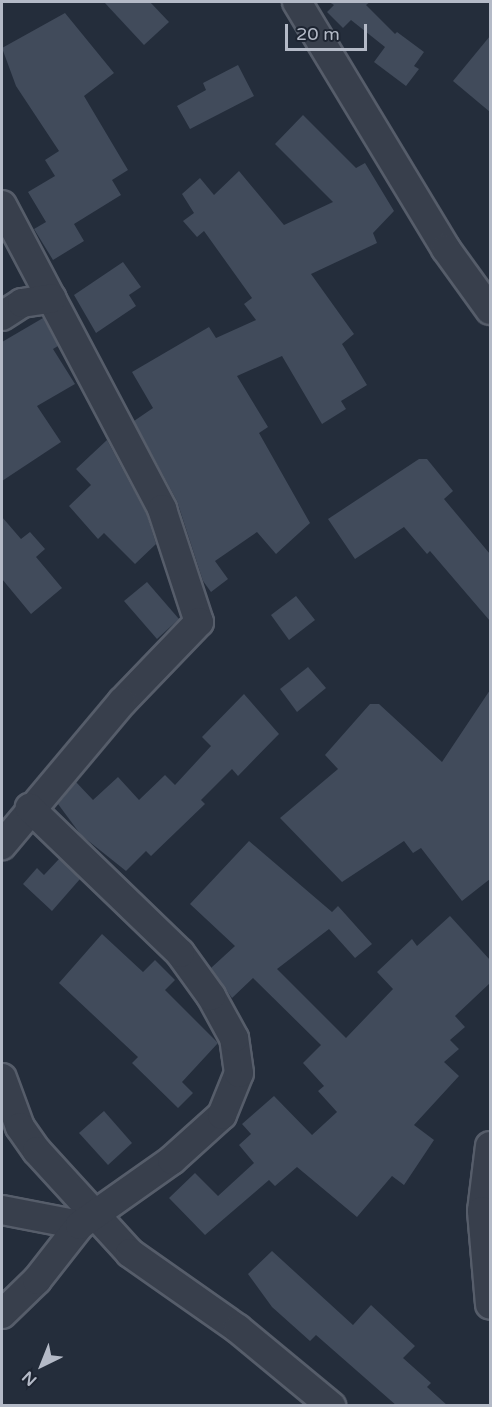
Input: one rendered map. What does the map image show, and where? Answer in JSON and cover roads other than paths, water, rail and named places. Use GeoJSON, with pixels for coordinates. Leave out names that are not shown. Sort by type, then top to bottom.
{"type":"FeatureCollection","features":[{"type":"Feature","properties":{"kind":"street"},"geometry":{"type":"LineString","coordinates":[[297,2],[446,249],[490,310]]}},
{"type":"Feature","properties":{"kind":"street"},"geometry":{"type":"LineString","coordinates":[[2,205],[162,509],[200,622],[157,663],[30,808],[2,845]]}},
{"type":"Feature","properties":{"kind":"street"},"geometry":{"type":"LineString","coordinates":[[2,316],[22,303],[52,298]]}},
{"type":"Feature","properties":{"kind":"street"},"geometry":{"type":"LineString","coordinates":[[2,1314],[37,1280],[88,1219],[172,1160],[222,1115],[239,1073],[234,1038],[211,996],[180,953],[30,808]]}},
{"type":"Feature","properties":{"kind":"street"},"geometry":{"type":"LineString","coordinates":[[2,1078],[20,1127],[88,1219],[130,1253],[238,1329],[331,1406]]}},
{"type":"Feature","properties":{"kind":"street"},"geometry":{"type":"LineString","coordinates":[[490,1146],[482,1211],[490,1305]]}},
{"type":"Feature","properties":{"kind":"street"},"geometry":{"type":"LineString","coordinates":[[2,1210],[88,1219]]}}]}
